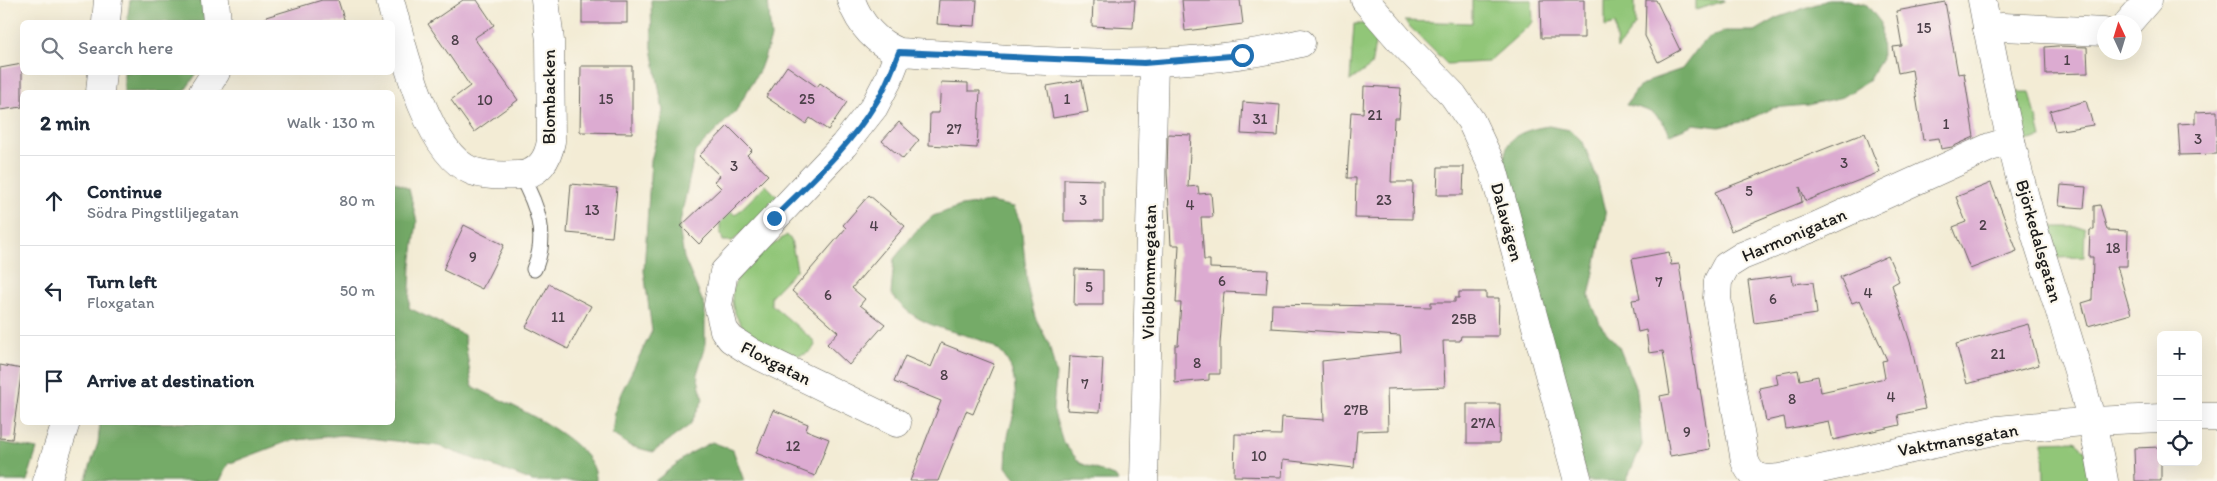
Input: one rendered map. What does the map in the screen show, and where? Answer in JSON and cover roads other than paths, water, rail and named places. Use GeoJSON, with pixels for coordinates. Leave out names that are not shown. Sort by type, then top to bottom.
{"type":"FeatureCollection","features":[{"type":"Feature","properties":{"kind":"street"},"geometry":{"type":"LineString","coordinates":[[106,20],[108,0]]}},
{"type":"Feature","properties":{"kind":"street"},"geometry":{"type":"LineString","coordinates":[[215,0],[217,20]]}},
{"type":"Feature","properties":{"kind":"street"},"geometry":{"type":"LineString","coordinates":[[390,0],[425,113],[446,151],[473,171],[487,174],[521,176]]}},
{"type":"Feature","properties":{"kind":"street","name":"Blombacken"},"geometry":{"type":"LineString","coordinates":[[521,176],[540,167],[549,157],[551,141],[550,41],[545,0]]}},
{"type":"Feature","properties":{"kind":"street"},"geometry":{"type":"LineString","coordinates":[[851,0],[856,12],[872,35],[882,45],[899,52],[1040,60],[1154,62],[1242,55],[1301,43]]}},
{"type":"Feature","properties":{"kind":"street","name":"Dalavägen"},"geometry":{"type":"LineString","coordinates":[[1365,0],[1398,38],[1453,95],[1471,121],[1493,168],[1578,481]]}},
{"type":"Feature","properties":{"kind":"street","name":"Björkedalsgatan"},"geometry":{"type":"LineString","coordinates":[[1982,0],[2011,141],[2036,234],[2093,421],[2104,481]]}},
{"type":"Feature","properties":{"kind":"street"},"geometry":{"type":"LineString","coordinates":[[2134,15],[2148,0]]}},
{"type":"Feature","properties":{"kind":"street"},"geometry":{"type":"LineString","coordinates":[[1987,29],[2003,27],[2097,32]]}},
{"type":"Feature","properties":{"kind":"street","name":"Floxgatan"},"geometry":{"type":"LineString","coordinates":[[897,424],[751,352],[732,339],[724,330],[718,305],[724,272],[844,145],[874,107],[888,80],[899,52]]}},
{"type":"Feature","properties":{"kind":"street","name":"Violblommegatan"},"geometry":{"type":"LineString","coordinates":[[1144,481],[1154,62]]}},
{"type":"Feature","properties":{"kind":"street"},"geometry":{"type":"LineString","coordinates":[[100,90],[102,75]]}},
{"type":"Feature","properties":{"kind":"street"},"geometry":{"type":"LineString","coordinates":[[204,90],[214,75]]}},
{"type":"Feature","properties":{"kind":"street","name":"Harmonigatan"},"geometry":{"type":"LineString","coordinates":[[1758,478],[1749,472],[1745,461],[1717,298],[1718,281],[1726,266],[1742,256],[1812,228],[1990,147],[2011,141]]}},
{"type":"Feature","properties":{"kind":"street"},"geometry":{"type":"LineString","coordinates":[[2202,417],[2217,417]]}},
{"type":"Feature","properties":{"kind":"street","name":"Vaktmansgatan"},"geometry":{"type":"LineString","coordinates":[[1758,478],[1780,478],[1998,430],[2093,421],[2157,418]]}},
{"type":"Feature","properties":{"kind":"street"},"geometry":{"type":"LineString","coordinates":[[47,481],[65,425]]}},
{"type":"Feature","properties":{"kind":"lane"},"geometry":{"type":"LineString","coordinates":[[521,176],[535,201],[541,227],[540,247],[534,269]]}}]}
